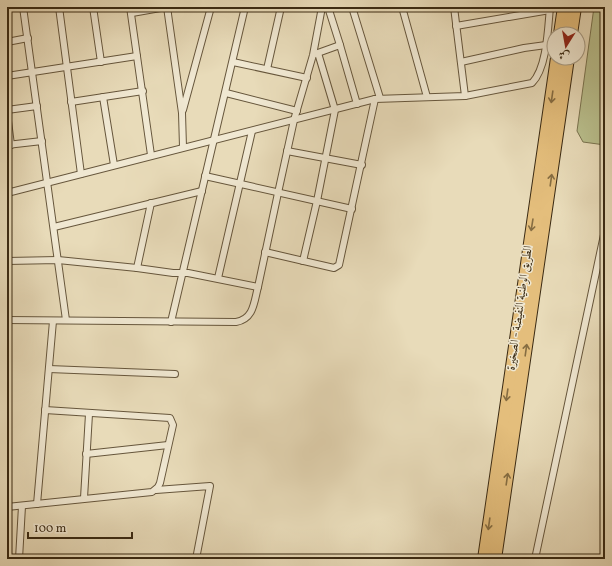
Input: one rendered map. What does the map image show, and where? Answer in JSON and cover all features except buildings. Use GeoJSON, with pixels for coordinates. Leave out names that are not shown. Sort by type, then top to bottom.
{"type":"FeatureCollection","features":[{"type":"Feature","properties":{"kind":"highway"},"geometry":{"type":"LineString","coordinates":[[561,26],[564,7]]}},
{"type":"Feature","properties":{"kind":"highway"},"geometry":{"type":"LineString","coordinates":[[573,26],[575,7]]}},
{"type":"Feature","properties":{"kind":"highway","name":"الطريق الوطنية النفيضة - الصخيرة"},"geometry":{"type":"LineString","coordinates":[[484,559],[556,66]]}},
{"type":"Feature","properties":{"kind":"highway","name":"الطريق الوطنية النفيضة - الصخيرة"},"geometry":{"type":"LineString","coordinates":[[495,559],[567,66]]}},
{"type":"Feature","properties":{"kind":"street"},"geometry":{"type":"LineString","coordinates":[[23,7],[66,320]]}},
{"type":"Feature","properties":{"kind":"street"},"geometry":{"type":"LineString","coordinates":[[59,7],[81,174]]}},
{"type":"Feature","properties":{"kind":"street"},"geometry":{"type":"LineString","coordinates":[[93,7],[101,62]]}},
{"type":"Feature","properties":{"kind":"street"},"geometry":{"type":"LineString","coordinates":[[151,155],[131,10],[166,7],[182,113],[183,147]]}},
{"type":"Feature","properties":{"kind":"street"},"geometry":{"type":"LineString","coordinates":[[182,113],[211,7]]}},
{"type":"Feature","properties":{"kind":"street"},"geometry":{"type":"LineString","coordinates":[[171,322],[245,7]]}},
{"type":"Feature","properties":{"kind":"street"},"geometry":{"type":"LineString","coordinates":[[267,69],[281,7]]}},
{"type":"Feature","properties":{"kind":"street"},"geometry":{"type":"LineString","coordinates":[[7,320],[171,322],[242,321],[249,316],[258,287],[294,120],[316,54],[322,7]]}},
{"type":"Feature","properties":{"kind":"street"},"geometry":{"type":"LineString","coordinates":[[328,7],[357,104]]}},
{"type":"Feature","properties":{"kind":"street"},"geometry":{"type":"LineString","coordinates":[[265,252],[337,268],[340,262],[378,99],[352,7]]}},
{"type":"Feature","properties":{"kind":"street"},"geometry":{"type":"LineString","coordinates":[[402,7],[427,97]]}},
{"type":"Feature","properties":{"kind":"street"},"geometry":{"type":"LineString","coordinates":[[454,7],[465,96]]}},
{"type":"Feature","properties":{"kind":"street"},"geometry":{"type":"LineString","coordinates":[[456,26],[550,9],[548,26]]}},
{"type":"Feature","properties":{"kind":"street"},"geometry":{"type":"LineString","coordinates":[[7,42],[28,38]]}},
{"type":"Feature","properties":{"kind":"street"},"geometry":{"type":"LineString","coordinates":[[316,54],[340,45]]}},
{"type":"Feature","properties":{"kind":"street"},"geometry":{"type":"LineString","coordinates":[[7,193],[151,155],[378,99],[465,96],[532,83],[538,75],[546,45],[524,48],[461,62]]}},
{"type":"Feature","properties":{"kind":"street"},"geometry":{"type":"LineString","coordinates":[[303,261],[317,201],[335,110],[316,54]]}},
{"type":"Feature","properties":{"kind":"street"},"geometry":{"type":"LineString","coordinates":[[7,76],[137,56]]}},
{"type":"Feature","properties":{"kind":"street"},"geometry":{"type":"LineString","coordinates":[[233,62],[307,78]]}},
{"type":"Feature","properties":{"kind":"street"},"geometry":{"type":"LineString","coordinates":[[71,102],[143,91]]}},
{"type":"Feature","properties":{"kind":"street"},"geometry":{"type":"LineString","coordinates":[[226,93],[297,111]]}},
{"type":"Feature","properties":{"kind":"street"},"geometry":{"type":"LineString","coordinates":[[103,97],[114,165]]}},
{"type":"Feature","properties":{"kind":"street"},"geometry":{"type":"LineString","coordinates":[[37,106],[7,112],[9,145],[42,141]]}},
{"type":"Feature","properties":{"kind":"street"},"geometry":{"type":"LineString","coordinates":[[218,278],[252,130]]}},
{"type":"Feature","properties":{"kind":"street"},"geometry":{"type":"LineString","coordinates":[[287,151],[362,165]]}},
{"type":"Feature","properties":{"kind":"street"},"geometry":{"type":"LineString","coordinates":[[206,176],[352,209]]}},
{"type":"Feature","properties":{"kind":"street"},"geometry":{"type":"LineString","coordinates":[[54,227],[202,191]]}},
{"type":"Feature","properties":{"kind":"street"},"geometry":{"type":"LineString","coordinates":[[137,268],[151,204]]}},
{"type":"Feature","properties":{"kind":"street"},"geometry":{"type":"LineString","coordinates":[[535,559],[605,230]]}},
{"type":"Feature","properties":{"kind":"street"},"geometry":{"type":"LineString","coordinates":[[7,261],[58,260],[173,273],[183,272],[258,287]]}},
{"type":"Feature","properties":{"kind":"street"},"geometry":{"type":"LineString","coordinates":[[37,504],[53,320]]}},
{"type":"Feature","properties":{"kind":"street"},"geometry":{"type":"LineString","coordinates":[[49,369],[175,374]]}},
{"type":"Feature","properties":{"kind":"street"},"geometry":{"type":"LineString","coordinates":[[45,410],[170,418],[173,425],[160,483],[156,490]]}},
{"type":"Feature","properties":{"kind":"street"},"geometry":{"type":"LineString","coordinates":[[84,498],[89,414]]}},
{"type":"Feature","properties":{"kind":"street"},"geometry":{"type":"LineString","coordinates":[[86,454],[168,445]]}},
{"type":"Feature","properties":{"kind":"street"},"geometry":{"type":"LineString","coordinates":[[7,507],[156,490],[210,486],[196,559]]}},
{"type":"Feature","properties":{"kind":"street"},"geometry":{"type":"LineString","coordinates":[[19,559],[22,506]]}},
{"type":"Feature","properties":{"kind":"green space"},"geometry":{"type":"Polygon","coordinates":[[[594,7],[605,7],[605,145],[583,142],[577,131],[594,7]]]}}]}
